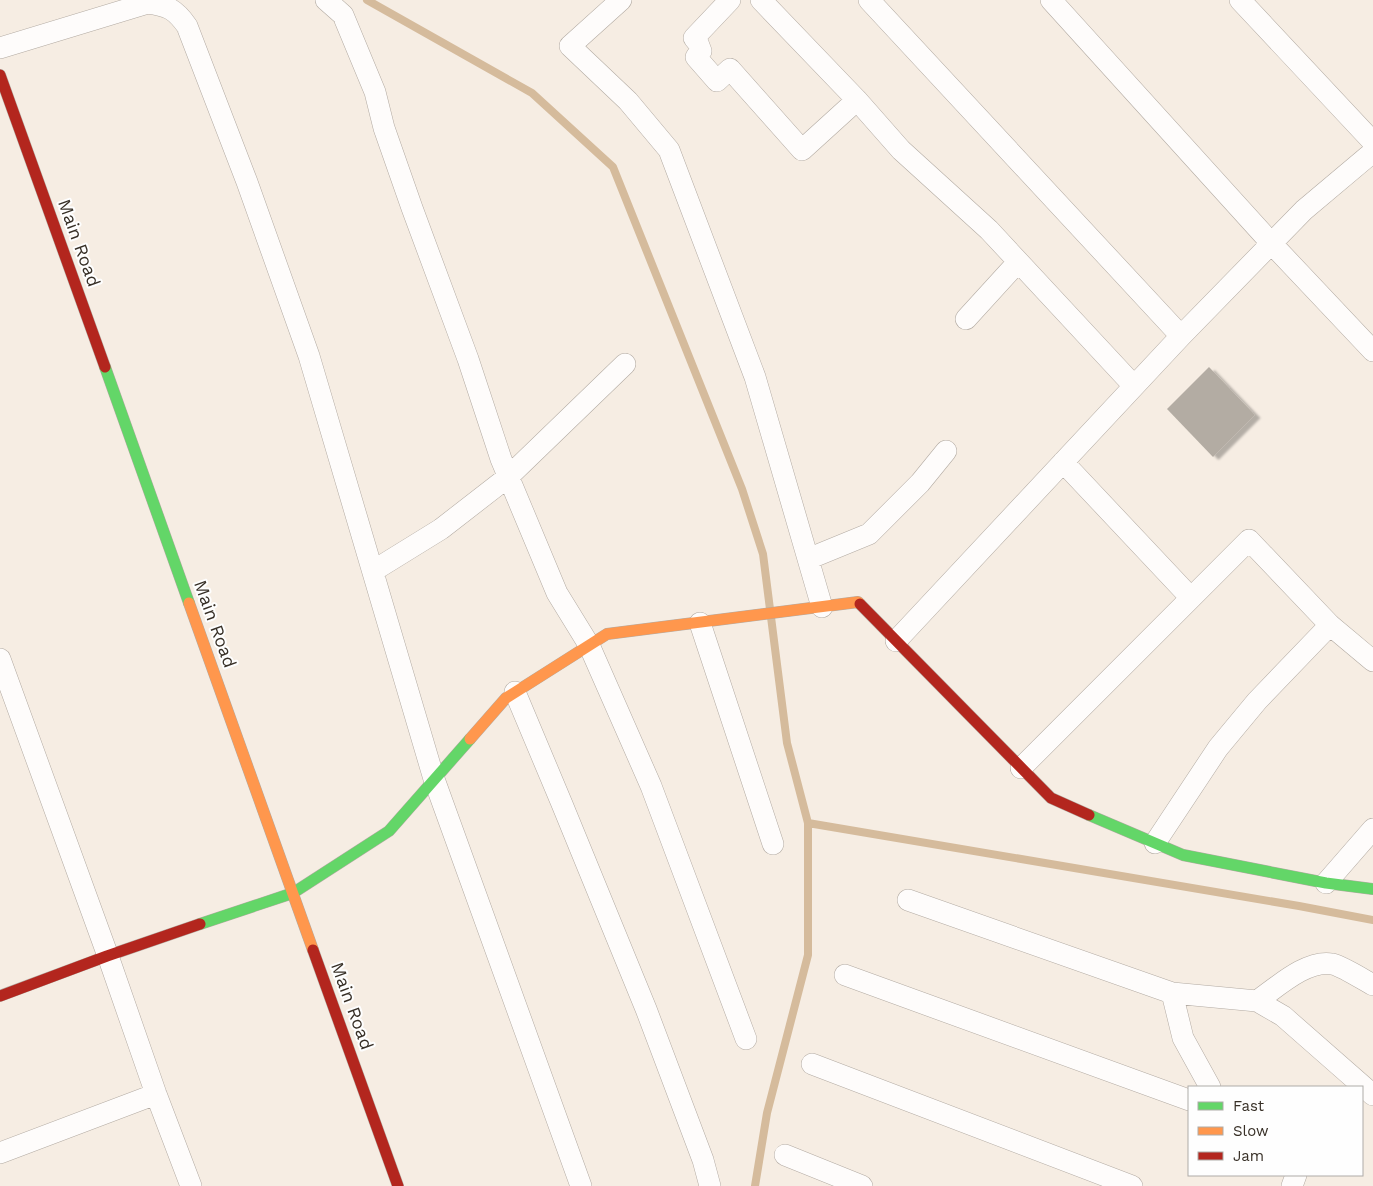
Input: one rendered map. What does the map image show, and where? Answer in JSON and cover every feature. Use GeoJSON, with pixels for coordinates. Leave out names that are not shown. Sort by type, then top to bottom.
{"type":"FeatureCollection","features":[{"type":"Feature","properties":{"kind":"street"},"geometry":{"type":"LineString","coordinates":[[326,0],[343,15],[375,92],[384,128],[468,359],[508,477],[557,593],[588,645],[651,786],[746,1039]]}},
{"type":"Feature","properties":{"kind":"street"},"geometry":{"type":"LineString","coordinates":[[622,0],[570,46],[628,101],[669,150],[755,378],[808,559],[813,608]]}},
{"type":"Feature","properties":{"kind":"street"},"geometry":{"type":"LineString","coordinates":[[730,0],[694,38],[701,51],[696,57],[717,81],[730,69],[802,150],[857,100]]}},
{"type":"Feature","properties":{"kind":"street"},"geometry":{"type":"LineString","coordinates":[[761,0],[857,100],[901,150],[989,230],[1134,386]]}},
{"type":"Feature","properties":{"kind":"street"},"geometry":{"type":"LineString","coordinates":[[868,0],[1182,336]]}},
{"type":"Feature","properties":{"kind":"street"},"geometry":{"type":"LineString","coordinates":[[1051,0],[1272,244],[1373,351]]}},
{"type":"Feature","properties":{"kind":"street"},"geometry":{"type":"LineString","coordinates":[[1240,0],[1373,142]]}},
{"type":"Feature","properties":{"kind":"street"},"geometry":{"type":"LineString","coordinates":[[0,48],[148,3],[172,2],[187,26],[247,182],[310,356],[434,779],[581,1186]]}},
{"type":"Feature","properties":{"kind":"street","name":"Main Road"},"geometry":{"type":"LineString","coordinates":[[0,75],[398,1186]]}},
{"type":"Feature","properties":{"kind":"street"},"geometry":{"type":"LineString","coordinates":[[896,641],[1134,386],[1304,210],[1373,152]]}},
{"type":"Feature","properties":{"kind":"street"},"geometry":{"type":"LineString","coordinates":[[966,319],[1018,262]]}},
{"type":"Feature","properties":{"kind":"street"},"geometry":{"type":"LineString","coordinates":[[373,571],[441,529],[508,477],[625,364]]}},
{"type":"Feature","properties":{"kind":"street"},"geometry":{"type":"LineString","coordinates":[[808,559],[869,534],[920,483],[946,451]]}},
{"type":"Feature","properties":{"kind":"street"},"geometry":{"type":"LineString","coordinates":[[1064,462],[1190,598]]}},
{"type":"Feature","properties":{"kind":"street"},"geometry":{"type":"LineString","coordinates":[[1020,768],[1249,540],[1330,626],[1373,661]]}},
{"type":"Feature","properties":{"kind":"street"},"geometry":{"type":"LineString","coordinates":[[0,996],[108,956],[293,893],[389,831],[506,698],[607,634],[858,602],[1051,798],[1183,854],[1326,883],[1373,889]]}},
{"type":"Feature","properties":{"kind":"street"},"geometry":{"type":"LineString","coordinates":[[700,623],[773,844]]}},
{"type":"Feature","properties":{"kind":"street"},"geometry":{"type":"LineString","coordinates":[[1155,843],[1218,748],[1257,701],[1330,626]]}},
{"type":"Feature","properties":{"kind":"street"},"geometry":{"type":"LineString","coordinates":[[0,659],[156,1094],[191,1186]]}},
{"type":"Feature","properties":{"kind":"street"},"geometry":{"type":"LineString","coordinates":[[515,692],[646,1009],[703,1160],[710,1186]]}},
{"type":"Feature","properties":{"kind":"street"},"geometry":{"type":"LineString","coordinates":[[1326,883],[1373,829]]}},
{"type":"Feature","properties":{"kind":"street"},"geometry":{"type":"LineString","coordinates":[[908,900],[1172,993],[1257,1001],[1282,1016],[1363,1086]]}},
{"type":"Feature","properties":{"kind":"street"},"geometry":{"type":"LineString","coordinates":[[1257,1001],[1302,970],[1325,963],[1334,964],[1373,985]]}},
{"type":"Feature","properties":{"kind":"street"},"geometry":{"type":"LineString","coordinates":[[845,975],[1188,1100]]}},
{"type":"Feature","properties":{"kind":"street"},"geometry":{"type":"LineString","coordinates":[[1172,993],[1183,1038],[1209,1086]]}},
{"type":"Feature","properties":{"kind":"street"},"geometry":{"type":"LineString","coordinates":[[812,1064],[1132,1186]]}},
{"type":"Feature","properties":{"kind":"street"},"geometry":{"type":"LineString","coordinates":[[1363,1086],[1373,1095]]}},
{"type":"Feature","properties":{"kind":"street"},"geometry":{"type":"LineString","coordinates":[[0,1153],[156,1094]]}},
{"type":"Feature","properties":{"kind":"street"},"geometry":{"type":"LineString","coordinates":[[785,1155],[862,1186]]}},
{"type":"Feature","properties":{"kind":"building"},"geometry":{"type":"Polygon","coordinates":[[[1209,367],[1255,415],[1213,457],[1167,409],[1209,367]]]}},
{"type":"Feature","properties":{"kind":"waterway"},"geometry":{"type":"LineString","coordinates":[[367,0],[532,93],[613,167],[742,489],[763,554],[787,743],[808,823],[808,955],[767,1113],[755,1186]]}},
{"type":"Feature","properties":{"kind":"waterway"},"geometry":{"type":"LineString","coordinates":[[808,823],[1373,920]]}},
{"type":"Feature","properties":{"kind":"traffic: fast"},"geometry":{"type":"LineString","coordinates":[[105,367],[189,603]]}},
{"type":"Feature","properties":{"kind":"traffic: fast"},"geometry":{"type":"LineString","coordinates":[[200,924],[293,893],[389,831],[470,739]]}},
{"type":"Feature","properties":{"kind":"traffic: fast"},"geometry":{"type":"LineString","coordinates":[[1089,815],[1183,855],[1326,883],[1373,889]]}},
{"type":"Feature","properties":{"kind":"traffic: slow"},"geometry":{"type":"LineString","coordinates":[[470,739],[506,698],[607,634],[858,602],[860,604]]}},
{"type":"Feature","properties":{"kind":"traffic: slow"},"geometry":{"type":"LineString","coordinates":[[189,603],[313,950]]}},
{"type":"Feature","properties":{"kind":"traffic: jam"},"geometry":{"type":"LineString","coordinates":[[0,75],[105,367]]}},
{"type":"Feature","properties":{"kind":"traffic: jam"},"geometry":{"type":"LineString","coordinates":[[860,604],[1051,798],[1089,815]]}},
{"type":"Feature","properties":{"kind":"traffic: jam"},"geometry":{"type":"LineString","coordinates":[[0,996],[200,924]]}},
{"type":"Feature","properties":{"kind":"traffic: jam"},"geometry":{"type":"LineString","coordinates":[[313,950],[398,1186]]}}]}
